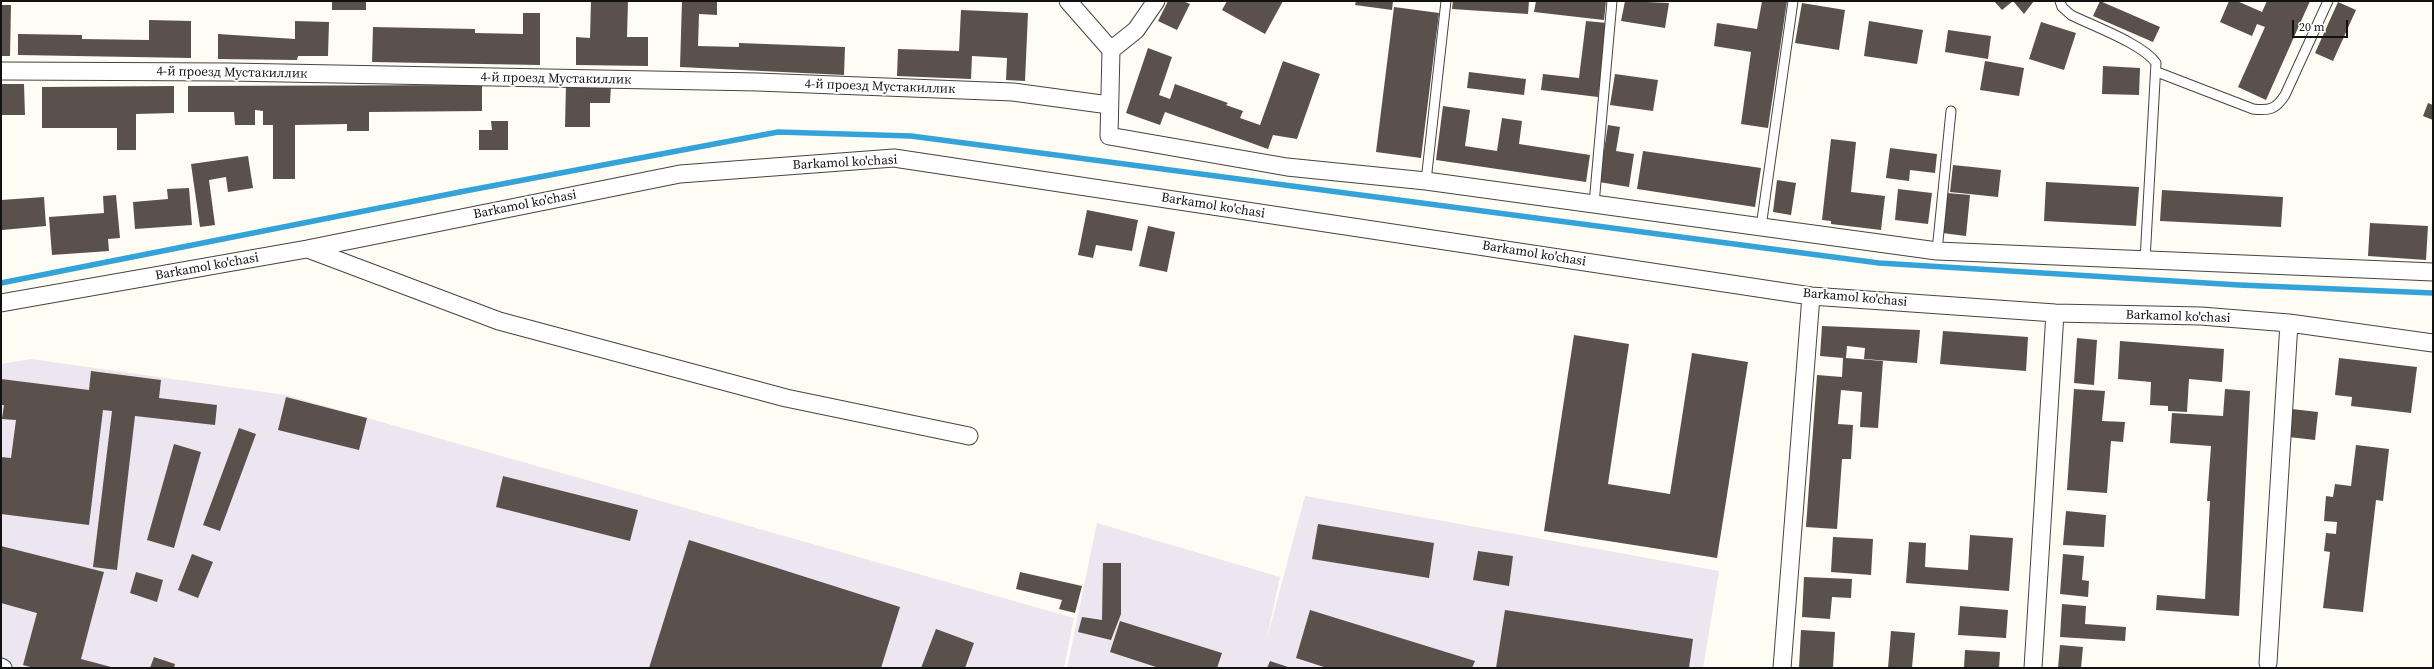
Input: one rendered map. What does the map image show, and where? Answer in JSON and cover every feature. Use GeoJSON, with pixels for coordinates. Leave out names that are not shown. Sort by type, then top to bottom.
{"type":"FeatureCollection","features":[{"type":"Feature","properties":{"kind":"street"},"geometry":{"type":"LineString","coordinates":[[1068,1],[1111,50],[1109,136],[1287,167],[1426,181],[1937,250],[2433,272]]}},
{"type":"Feature","properties":{"kind":"street"},"geometry":{"type":"LineString","coordinates":[[1111,50],[1136,30],[1156,1]]}},
{"type":"Feature","properties":{"kind":"street","name":"4-й проезд Мустакиллик"},"geometry":{"type":"LineString","coordinates":[[1,71],[230,72],[758,82],[1013,92],[1110,105]]}},
{"type":"Feature","properties":{"kind":"street","name":"Barkamol ko'chasi"},"geometry":{"type":"LineString","coordinates":[[1,303],[308,249],[680,174],[894,158],[1812,296],[2055,313],[2201,316],[2289,324],[2433,343]]}},
{"type":"Feature","properties":{"kind":"street"},"geometry":{"type":"LineString","coordinates":[[308,249],[499,321],[786,398],[968,436]]}},
{"type":"Feature","properties":{"kind":"street"},"geometry":{"type":"LineString","coordinates":[[1782,668],[1812,296]]}},
{"type":"Feature","properties":{"kind":"street"},"geometry":{"type":"LineString","coordinates":[[2033,668],[2055,313]]}},
{"type":"Feature","properties":{"kind":"street"},"geometry":{"type":"LineString","coordinates":[[2268,662],[2289,324]]}},
{"type":"Feature","properties":{"kind":"lane"},"geometry":{"type":"LineString","coordinates":[[1426,181],[1446,1]]}},
{"type":"Feature","properties":{"kind":"lane"},"geometry":{"type":"LineString","coordinates":[[1594,204],[1612,1]]}},
{"type":"Feature","properties":{"kind":"lane"},"geometry":{"type":"LineString","coordinates":[[1761,227],[1793,1]]}},
{"type":"Feature","properties":{"kind":"lane"},"geometry":{"type":"LineString","coordinates":[[2060,1],[2062,7],[2071,15],[2150,55],[2156,63],[2157,72],[2145,260]]}},
{"type":"Feature","properties":{"kind":"lane"},"geometry":{"type":"LineString","coordinates":[[2157,72],[2253,109],[2269,111],[2278,106],[2285,95],[2328,1]]}},
{"type":"Feature","properties":{"kind":"lane"},"geometry":{"type":"LineString","coordinates":[[1937,250],[1951,110]]}},
{"type":"Feature","properties":{"kind":"shaded area"},"geometry":{"type":"Polygon","coordinates":[[[31,359],[286,395],[1074,618],[1064,668],[1,668],[1,364],[31,359]]]}},
{"type":"Feature","properties":{"kind":"shaded area"},"geometry":{"type":"Polygon","coordinates":[[[1305,496],[1719,571],[1703,668],[1067,668],[1097,523],[1280,577],[1266,642],[1305,496]]]}},
{"type":"Feature","properties":{"kind":"building"},"geometry":{"type":"Polygon","coordinates":[[[332,1],[366,1],[366,10],[332,10],[332,1]]]}},
{"type":"Feature","properties":{"kind":"building"},"geometry":{"type":"Polygon","coordinates":[[[591,1],[628,1],[627,37],[648,37],[648,66],[576,65],[576,37],[590,38],[591,1]]]}},
{"type":"Feature","properties":{"kind":"building"},"geometry":{"type":"Polygon","coordinates":[[[682,1],[717,1],[717,15],[699,14],[698,46],[739,47],[739,43],[845,47],[844,75],[680,67],[682,1]]]}},
{"type":"Feature","properties":{"kind":"building"},"geometry":{"type":"Polygon","coordinates":[[[1168,1],[1183,1],[1190,4],[1177,30],[1158,21],[1168,1]]]}},
{"type":"Feature","properties":{"kind":"building"},"geometry":{"type":"Polygon","coordinates":[[[1227,1],[1283,1],[1265,34],[1222,10],[1227,1]]]}},
{"type":"Feature","properties":{"kind":"building"},"geometry":{"type":"Polygon","coordinates":[[[1356,1],[1393,1],[1392,10],[1355,5],[1356,1]]]}},
{"type":"Feature","properties":{"kind":"building"},"geometry":{"type":"Polygon","coordinates":[[[1453,1],[1529,1],[1528,14],[1452,9],[1453,1]]]}},
{"type":"Feature","properties":{"kind":"building"},"geometry":{"type":"Polygon","coordinates":[[[1536,1],[1606,1],[1604,20],[1534,12],[1536,1]]]}},
{"type":"Feature","properties":{"kind":"building"},"geometry":{"type":"Polygon","coordinates":[[[1625,1],[1669,3],[1665,28],[1621,21],[1625,1]]]}},
{"type":"Feature","properties":{"kind":"building"},"geometry":{"type":"Polygon","coordinates":[[[1762,1],[1787,1],[1768,128],[1741,124],[1751,52],[1714,46],[1717,23],[1757,29],[1762,1]]]}},
{"type":"Feature","properties":{"kind":"building"},"geometry":{"type":"Polygon","coordinates":[[[1994,1],[2013,1],[2002,10],[1994,1]]]}},
{"type":"Feature","properties":{"kind":"building"},"geometry":{"type":"Polygon","coordinates":[[[2013,1],[2034,1],[2024,14],[2013,1]]]}},
{"type":"Feature","properties":{"kind":"building"},"geometry":{"type":"Polygon","coordinates":[[[2100,1],[2160,27],[2153,42],[2093,16],[2100,1]]]}},
{"type":"Feature","properties":{"kind":"building"},"geometry":{"type":"Polygon","coordinates":[[[2229,1],[2237,1],[2262,12],[2267,1],[2310,1],[2266,100],[2238,87],[2265,27],[2257,24],[2252,36],[2220,22],[2229,1]]]}},
{"type":"Feature","properties":{"kind":"building"},"geometry":{"type":"Polygon","coordinates":[[[2338,2],[2356,10],[2333,61],[2315,53],[2338,2]]]}},
{"type":"Feature","properties":{"kind":"building"},"geometry":{"type":"Polygon","coordinates":[[[1802,3],[1845,10],[1839,50],[1795,43],[1802,3]]]}},
{"type":"Feature","properties":{"kind":"building"},"geometry":{"type":"Polygon","coordinates":[[[1,5],[11,5],[10,56],[1,56],[1,5]]]}},
{"type":"Feature","properties":{"kind":"building"},"geometry":{"type":"Polygon","coordinates":[[[1394,7],[1439,13],[1421,158],[1376,152],[1394,7]]]}},
{"type":"Feature","properties":{"kind":"building"},"geometry":{"type":"Polygon","coordinates":[[[961,10],[1028,13],[1025,81],[1006,80],[1007,58],[972,56],[971,79],[897,76],[898,49],[959,51],[961,10]]]}},
{"type":"Feature","properties":{"kind":"building"},"geometry":{"type":"Polygon","coordinates":[[[523,13],[540,13],[540,65],[372,62],[373,27],[475,29],[475,33],[523,34],[523,13]]]}},
{"type":"Feature","properties":{"kind":"building"},"geometry":{"type":"Polygon","coordinates":[[[149,20],[191,21],[191,58],[18,55],[18,34],[82,35],[82,39],[149,40],[149,20]]]}},
{"type":"Feature","properties":{"kind":"building"},"geometry":{"type":"Polygon","coordinates":[[[295,21],[329,22],[328,56],[298,56],[297,60],[218,59],[218,34],[295,39],[295,21]]]}},
{"type":"Feature","properties":{"kind":"building"},"geometry":{"type":"Polygon","coordinates":[[[1586,21],[1607,23],[1598,97],[1541,90],[1543,74],[1579,78],[1586,21]]]}},
{"type":"Feature","properties":{"kind":"building"},"geometry":{"type":"Polygon","coordinates":[[[1869,21],[1923,30],[1917,64],[1864,56],[1869,21]]]}},
{"type":"Feature","properties":{"kind":"building"},"geometry":{"type":"Polygon","coordinates":[[[2041,22],[2076,33],[2064,70],[2029,59],[2041,22]]]}},
{"type":"Feature","properties":{"kind":"building"},"geometry":{"type":"Polygon","coordinates":[[[1948,30],[1991,36],[1988,59],[1945,52],[1948,30]]]}},
{"type":"Feature","properties":{"kind":"building"},"geometry":{"type":"Polygon","coordinates":[[[1148,48],[1172,57],[1159,95],[1170,99],[1175,84],[1228,103],[1226,105],[1243,111],[1240,118],[1260,125],[1283,61],[1320,74],[1297,139],[1273,135],[1268,149],[1165,112],[1160,125],[1126,113],[1148,48]]]}},
{"type":"Feature","properties":{"kind":"building"},"geometry":{"type":"Polygon","coordinates":[[[1985,61],[2024,68],[2019,96],[1980,90],[1985,61]]]}},
{"type":"Feature","properties":{"kind":"building"},"geometry":{"type":"Polygon","coordinates":[[[2103,66],[2140,68],[2139,95],[2102,94],[2103,66]]]}},
{"type":"Feature","properties":{"kind":"building"},"geometry":{"type":"Polygon","coordinates":[[[1469,72],[1526,79],[1524,95],[1467,88],[1469,72]]]}},
{"type":"Feature","properties":{"kind":"building"},"geometry":{"type":"Polygon","coordinates":[[[1615,74],[1658,80],[1653,111],[1610,105],[1615,74]]]}},
{"type":"Feature","properties":{"kind":"building"},"geometry":{"type":"Polygon","coordinates":[[[1,84],[24,84],[25,115],[1,115],[1,84]]]}},
{"type":"Feature","properties":{"kind":"building"},"geometry":{"type":"Polygon","coordinates":[[[566,84],[611,85],[610,103],[590,103],[590,127],[565,127],[566,84]]]}},
{"type":"Feature","properties":{"kind":"building"},"geometry":{"type":"Polygon","coordinates":[[[482,85],[482,111],[369,112],[369,131],[347,131],[347,124],[295,125],[295,179],[273,179],[273,125],[263,125],[263,111],[255,110],[255,125],[235,125],[234,112],[188,112],[188,86],[482,85]]]}},
{"type":"Feature","properties":{"kind":"building"},"geometry":{"type":"Polygon","coordinates":[[[174,86],[174,113],[136,114],[136,150],[117,150],[117,128],[42,128],[42,87],[174,86]]]}},
{"type":"Feature","properties":{"kind":"building"},"geometry":{"type":"Polygon","coordinates":[[[2428,103],[2433,105],[2433,120],[2423,116],[2428,103]]]}},
{"type":"Feature","properties":{"kind":"building"},"geometry":{"type":"Polygon","coordinates":[[[1443,106],[1470,110],[1465,146],[1497,151],[1502,118],[1522,121],[1519,144],[1590,155],[1586,182],[1436,160],[1443,106]]]}},
{"type":"Feature","properties":{"kind":"building"},"geometry":{"type":"Polygon","coordinates":[[[491,121],[508,121],[508,150],[479,150],[479,130],[492,130],[491,121]]]}},
{"type":"Feature","properties":{"kind":"building"},"geometry":{"type":"Polygon","coordinates":[[[1608,125],[1620,127],[1616,151],[1634,154],[1629,187],[1599,182],[1608,125]]]}},
{"type":"Feature","properties":{"kind":"building"},"geometry":{"type":"Polygon","coordinates":[[[1831,139],[1856,142],[1851,192],[1885,196],[1881,230],[1831,224],[1831,221],[1822,220],[1831,139]]]}},
{"type":"Feature","properties":{"kind":"building"},"geometry":{"type":"Polygon","coordinates":[[[1890,148],[1937,154],[1935,173],[1910,170],[1909,181],[1886,178],[1890,148]]]}},
{"type":"Feature","properties":{"kind":"building"},"geometry":{"type":"Polygon","coordinates":[[[1643,151],[1761,168],[1755,207],[1637,189],[1643,151]]]}},
{"type":"Feature","properties":{"kind":"building"},"geometry":{"type":"Polygon","coordinates":[[[248,156],[253,188],[228,192],[226,177],[209,180],[215,225],[200,227],[191,164],[248,156]]]}},
{"type":"Feature","properties":{"kind":"building"},"geometry":{"type":"Polygon","coordinates":[[[1953,165],[2001,170],[1998,197],[1950,192],[1953,165]]]}},
{"type":"Feature","properties":{"kind":"building"},"geometry":{"type":"Polygon","coordinates":[[[1777,180],[1796,183],[1791,215],[1773,212],[1777,180]]]}},
{"type":"Feature","properties":{"kind":"building"},"geometry":{"type":"Polygon","coordinates":[[[2046,182],[2139,187],[2136,226],[2044,221],[2046,182]]]}},
{"type":"Feature","properties":{"kind":"building"},"geometry":{"type":"Polygon","coordinates":[[[189,188],[192,225],[135,229],[133,202],[168,199],[167,189],[189,188]]]}},
{"type":"Feature","properties":{"kind":"building"},"geometry":{"type":"Polygon","coordinates":[[[1898,189],[1932,193],[1928,224],[1895,220],[1898,189]]]}},
{"type":"Feature","properties":{"kind":"building"},"geometry":{"type":"Polygon","coordinates":[[[2162,190],[2283,197],[2281,227],[2160,221],[2162,190]]]}},
{"type":"Feature","properties":{"kind":"building"},"geometry":{"type":"Polygon","coordinates":[[[1947,193],[1970,195],[1966,236],[1942,233],[1947,193]]]}},
{"type":"Feature","properties":{"kind":"building"},"geometry":{"type":"Polygon","coordinates":[[[116,195],[120,238],[108,239],[109,251],[52,255],[49,217],[104,213],[103,196],[116,195]]]}},
{"type":"Feature","properties":{"kind":"building"},"geometry":{"type":"Polygon","coordinates":[[[44,197],[46,226],[2,230],[1,200],[44,197]]]}},
{"type":"Feature","properties":{"kind":"building"},"geometry":{"type":"Polygon","coordinates":[[[1087,210],[1138,220],[1132,251],[1096,245],[1093,258],[1078,255],[1087,210]]]}},
{"type":"Feature","properties":{"kind":"building"},"geometry":{"type":"Polygon","coordinates":[[[2370,223],[2428,226],[2426,260],[2368,256],[2370,223]]]}},
{"type":"Feature","properties":{"kind":"building"},"geometry":{"type":"Polygon","coordinates":[[[1148,226],[1175,232],[1167,272],[1139,266],[1148,226]]]}},
{"type":"Feature","properties":{"kind":"building"},"geometry":{"type":"Polygon","coordinates":[[[1822,326],[1920,330],[1917,363],[1864,359],[1865,348],[1847,346],[1846,358],[1883,361],[1878,428],[1860,427],[1862,392],[1841,390],[1838,424],[1853,425],[1851,459],[1842,459],[1837,529],[1806,527],[1817,375],[1842,377],[1843,358],[1820,356],[1822,326]]]}},
{"type":"Feature","properties":{"kind":"building"},"geometry":{"type":"Polygon","coordinates":[[[1943,331],[2028,337],[2026,371],[1940,364],[1943,331]]]}},
{"type":"Feature","properties":{"kind":"building"},"geometry":{"type":"Polygon","coordinates":[[[1574,335],[1629,344],[1608,484],[1670,494],[1692,353],[1748,362],[1717,558],[1544,531],[1574,335]]]}},
{"type":"Feature","properties":{"kind":"building"},"geometry":{"type":"Polygon","coordinates":[[[2077,338],[2097,340],[2094,385],[2074,383],[2077,338]]]}},
{"type":"Feature","properties":{"kind":"building"},"geometry":{"type":"Polygon","coordinates":[[[2120,341],[2224,349],[2222,382],[2189,379],[2187,412],[2168,411],[2168,406],[2150,405],[2151,382],[2118,379],[2120,341]]]}},
{"type":"Feature","properties":{"kind":"building"},"geometry":{"type":"Polygon","coordinates":[[[2339,358],[2417,367],[2411,413],[2351,406],[2352,397],[2335,395],[2339,358]]]}},
{"type":"Feature","properties":{"kind":"building"},"geometry":{"type":"Polygon","coordinates":[[[91,371],[161,380],[159,398],[217,405],[215,425],[135,416],[117,570],[93,567],[112,411],[103,410],[89,525],[1,514],[1,457],[11,458],[16,420],[2,419],[4,405],[1,405],[1,379],[89,390],[91,371]]]}},
{"type":"Feature","properties":{"kind":"building"},"geometry":{"type":"Polygon","coordinates":[[[2074,389],[2105,391],[2102,421],[2125,422],[2123,442],[2111,441],[2107,493],[2067,490],[2074,389]]]}},
{"type":"Feature","properties":{"kind":"building"},"geometry":{"type":"Polygon","coordinates":[[[2225,389],[2250,391],[2239,616],[2156,610],[2157,595],[2205,599],[2210,501],[2207,501],[2211,446],[2170,443],[2172,413],[2223,416],[2225,389]]]}},
{"type":"Feature","properties":{"kind":"building"},"geometry":{"type":"Polygon","coordinates":[[[286,397],[367,418],[359,450],[278,430],[286,397]]]}},
{"type":"Feature","properties":{"kind":"building"},"geometry":{"type":"Polygon","coordinates":[[[2292,409],[2318,412],[2315,440],[2289,437],[2292,409]]]}},
{"type":"Feature","properties":{"kind":"building"},"geometry":{"type":"Polygon","coordinates":[[[239,428],[256,434],[220,531],[203,525],[239,428]]]}},
{"type":"Feature","properties":{"kind":"building"},"geometry":{"type":"Polygon","coordinates":[[[174,444],[201,452],[174,548],[147,540],[174,444]]]}},
{"type":"Feature","properties":{"kind":"building"},"geometry":{"type":"Polygon","coordinates":[[[2356,445],[2389,449],[2383,501],[2376,500],[2363,612],[2323,608],[2330,552],[2324,551],[2326,533],[2336,534],[2337,522],[2324,521],[2326,496],[2333,497],[2335,484],[2351,486],[2356,445]]]}},
{"type":"Feature","properties":{"kind":"building"},"geometry":{"type":"Polygon","coordinates":[[[503,476],[638,510],[630,541],[496,507],[503,476]]]}},
{"type":"Feature","properties":{"kind":"building"},"geometry":{"type":"Polygon","coordinates":[[[2066,511],[2106,515],[2104,547],[2063,545],[2066,511]]]}},
{"type":"Feature","properties":{"kind":"building"},"geometry":{"type":"Polygon","coordinates":[[[1318,524],[1434,543],[1429,578],[1312,559],[1318,524]]]}},
{"type":"Feature","properties":{"kind":"building"},"geometry":{"type":"Polygon","coordinates":[[[1970,535],[2013,538],[2009,591],[1906,583],[1909,542],[1926,543],[1925,567],[1968,570],[1970,535]]]}},
{"type":"Feature","properties":{"kind":"building"},"geometry":{"type":"Polygon","coordinates":[[[1833,537],[1873,539],[1871,575],[1831,572],[1833,537]]]}},
{"type":"Feature","properties":{"kind":"building"},"geometry":{"type":"Polygon","coordinates":[[[689,540],[900,607],[881,668],[649,668],[689,540]]]}},
{"type":"Feature","properties":{"kind":"building"},"geometry":{"type":"Polygon","coordinates":[[[1,546],[104,572],[81,659],[115,668],[34,668],[23,665],[37,613],[1,603],[1,546]]]}},
{"type":"Feature","properties":{"kind":"building"},"geometry":{"type":"Polygon","coordinates":[[[1478,551],[1513,556],[1509,586],[1473,580],[1478,551]]]}},
{"type":"Feature","properties":{"kind":"building"},"geometry":{"type":"Polygon","coordinates":[[[192,554],[213,562],[198,598],[178,590],[192,554]]]}},
{"type":"Feature","properties":{"kind":"building"},"geometry":{"type":"Polygon","coordinates":[[[2063,554],[2084,556],[2082,580],[2089,581],[2088,597],[2060,594],[2063,554]]]}},
{"type":"Feature","properties":{"kind":"building"},"geometry":{"type":"Polygon","coordinates":[[[1103,563],[1121,563],[1121,614],[1111,640],[1078,632],[1082,617],[1102,620],[1103,563]]]}},
{"type":"Feature","properties":{"kind":"building"},"geometry":{"type":"Polygon","coordinates":[[[136,572],[163,580],[157,602],[130,593],[136,572]]]}},
{"type":"Feature","properties":{"kind":"building"},"geometry":{"type":"Polygon","coordinates":[[[1020,572],[1082,586],[1075,613],[1059,609],[1062,600],[1016,589],[1020,572]]]}},
{"type":"Feature","properties":{"kind":"building"},"geometry":{"type":"Polygon","coordinates":[[[1804,577],[1852,579],[1851,598],[1832,597],[1830,619],[1802,617],[1804,577]]]}},
{"type":"Feature","properties":{"kind":"building"},"geometry":{"type":"Polygon","coordinates":[[[2062,604],[2086,606],[2085,624],[2126,627],[2125,641],[2060,637],[2062,604]]]}},
{"type":"Feature","properties":{"kind":"building"},"geometry":{"type":"Polygon","coordinates":[[[1960,606],[2008,610],[2006,638],[1958,635],[1960,606]]]}},
{"type":"Feature","properties":{"kind":"building"},"geometry":{"type":"Polygon","coordinates":[[[1310,610],[1475,661],[1472,668],[1327,668],[1296,658],[1310,610]]]}},
{"type":"Feature","properties":{"kind":"building"},"geometry":{"type":"Polygon","coordinates":[[[1505,610],[1693,639],[1689,668],[1496,668],[1505,610]]]}},
{"type":"Feature","properties":{"kind":"building"},"geometry":{"type":"Polygon","coordinates":[[[1120,621],[1222,653],[1217,668],[1159,668],[1110,652],[1120,621]]]}},
{"type":"Feature","properties":{"kind":"building"},"geometry":{"type":"Polygon","coordinates":[[[936,629],[974,643],[965,668],[921,668],[936,629]]]}},
{"type":"Feature","properties":{"kind":"building"},"geometry":{"type":"Polygon","coordinates":[[[1801,630],[1835,632],[1833,668],[1799,668],[1801,630]]]}},
{"type":"Feature","properties":{"kind":"building"},"geometry":{"type":"Polygon","coordinates":[[[1891,631],[1915,633],[1912,668],[1888,668],[1891,631]]]}},
{"type":"Feature","properties":{"kind":"building"},"geometry":{"type":"Polygon","coordinates":[[[2060,645],[2083,647],[2081,668],[2058,668],[2060,645]]]}},
{"type":"Feature","properties":{"kind":"building"},"geometry":{"type":"Polygon","coordinates":[[[1965,650],[2000,652],[1999,668],[1964,668],[1965,650]]]}},
{"type":"Feature","properties":{"kind":"building"},"geometry":{"type":"Polygon","coordinates":[[[154,657],[175,664],[174,668],[150,668],[154,657]]]}},
{"type":"Feature","properties":{"kind":"building"},"geometry":{"type":"Polygon","coordinates":[[[1270,661],[1291,668],[1267,668],[1270,661]]]}},
{"type":"Feature","properties":{"kind":"waterway"},"geometry":{"type":"LineString","coordinates":[[1,283],[465,191],[778,132],[911,136],[1879,263],[2239,285],[2433,293]]}}]}
